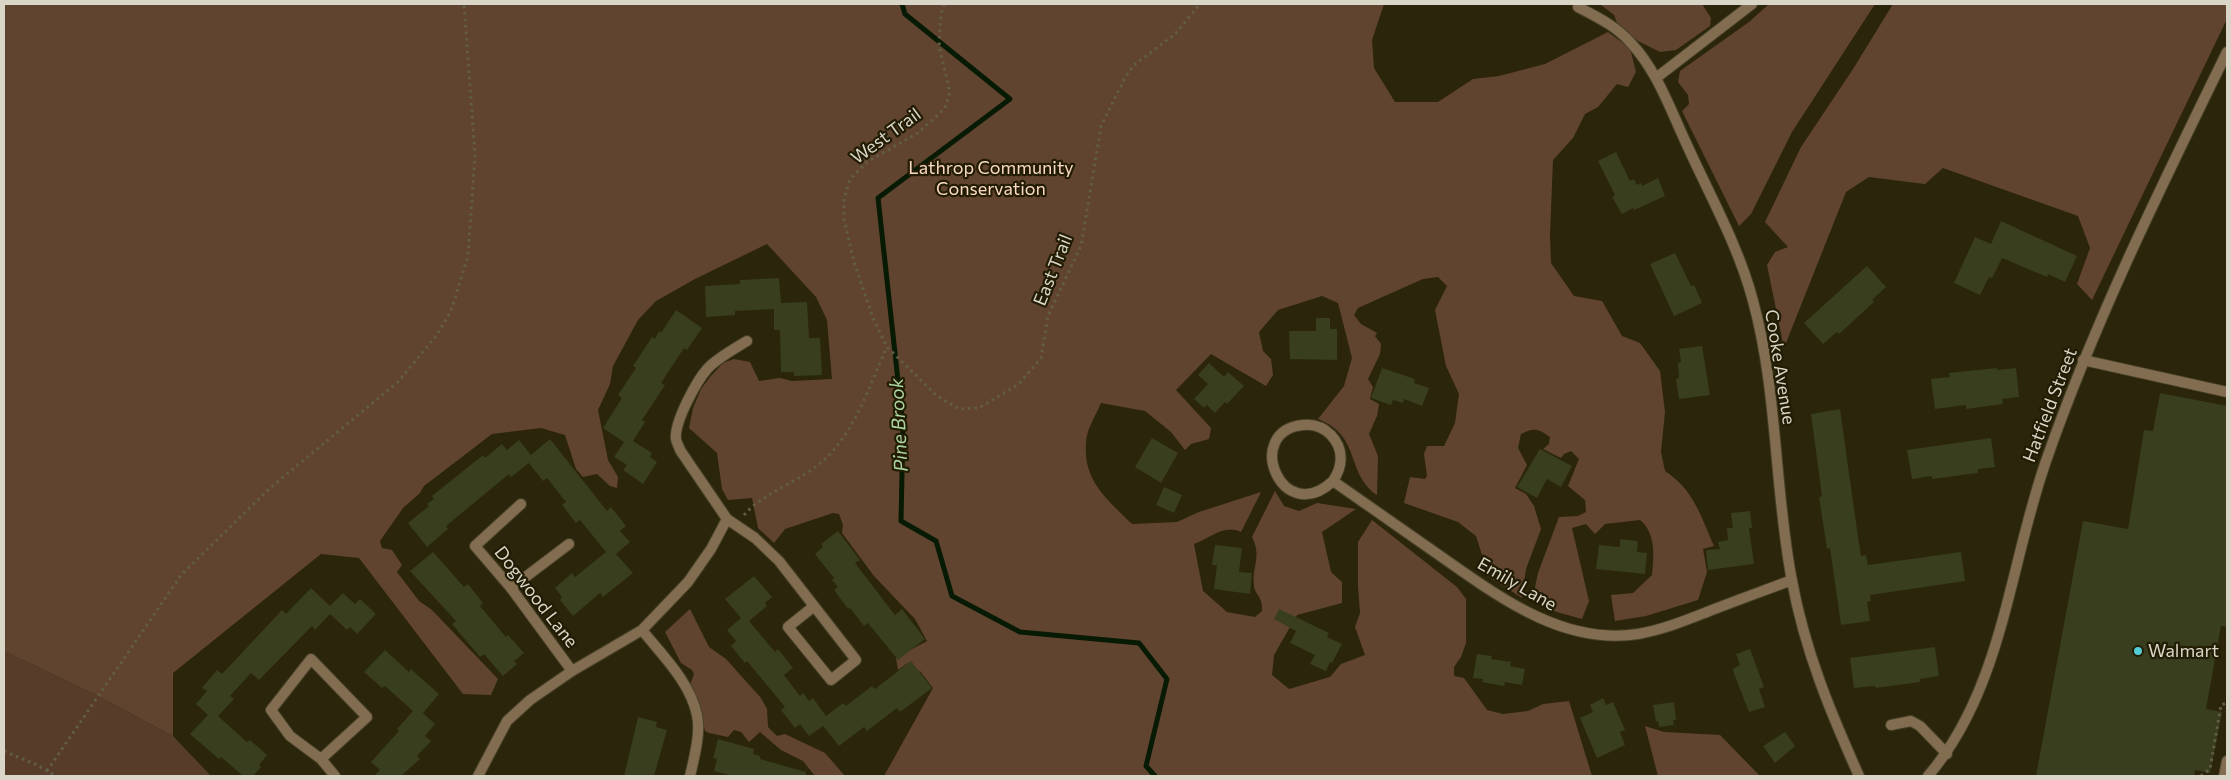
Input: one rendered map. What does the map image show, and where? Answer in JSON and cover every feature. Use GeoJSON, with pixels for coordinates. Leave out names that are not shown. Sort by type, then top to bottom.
{"type":"FeatureCollection","features":[{"type":"Feature","properties":{"kind":"street"},"geometry":{"type":"LineString","coordinates":[[1656,78],[1752,4]]}},
{"type":"Feature","properties":{"kind":"street","name":"Cooke Avenue"},"geometry":{"type":"LineString","coordinates":[[1578,7],[1605,21],[1631,42],[1656,78],[1738,256],[1753,299],[1763,341],[1792,580],[1805,640],[1824,695],[1859,776]]}},
{"type":"Feature","properties":{"kind":"street","name":"Hatfield Street"},"geometry":{"type":"LineString","coordinates":[[1928,776],[1947,754],[1969,714],[1995,646],[2023,536],[2044,465],[2084,360],[2166,177],[2227,52]]}},
{"type":"Feature","properties":{"kind":"street"},"geometry":{"type":"LineString","coordinates":[[747,341],[720,358],[708,368],[699,380],[681,419],[676,439],[680,450],[727,518],[755,538],[779,561],[856,660],[831,680],[788,627],[813,607]]}},
{"type":"Feature","properties":{"kind":"street"},"geometry":{"type":"LineString","coordinates":[[2084,360],[2227,392]]}},
{"type":"Feature","properties":{"kind":"street"},"geometry":{"type":"LineString","coordinates":[[1298,426],[1314,426],[1328,432],[1338,444],[1341,460],[1333,481],[1321,490],[1306,494],[1285,486],[1275,475],[1272,460],[1272,452],[1284,432],[1298,426]]}},
{"type":"Feature","properties":{"kind":"street","name":"Emily Lane"},"geometry":{"type":"LineString","coordinates":[[1333,481],[1469,576],[1517,606],[1539,618],[1566,628],[1592,634],[1637,634],[1663,629],[1792,580]]}},
{"type":"Feature","properties":{"kind":"street","name":"Dogwood Lane"},"geometry":{"type":"LineString","coordinates":[[521,504],[475,546],[511,588],[572,671]]}},
{"type":"Feature","properties":{"kind":"street"},"geometry":{"type":"LineString","coordinates":[[478,776],[507,721],[530,700],[572,671],[642,630],[670,602],[700,566],[727,518]]}},
{"type":"Feature","properties":{"kind":"street"},"geometry":{"type":"LineString","coordinates":[[511,588],[569,544]]}},
{"type":"Feature","properties":{"kind":"street"},"geometry":{"type":"LineString","coordinates":[[642,630],[681,680],[696,710],[698,726],[690,776]]}},
{"type":"Feature","properties":{"kind":"street"},"geometry":{"type":"LineString","coordinates":[[321,759],[367,718],[311,659],[271,710],[290,736],[321,759],[336,776]]}},
{"type":"Feature","properties":{"kind":"street"},"geometry":{"type":"LineString","coordinates":[[1892,725],[1911,720],[1920,726],[1947,754]]}},
{"type":"Feature","properties":{"kind":"street"},"geometry":{"type":"LineString","coordinates":[[2224,776],[2227,761]]}},
{"type":"Feature","properties":{"kind":"path"},"geometry":{"type":"LineString","coordinates":[[47,771],[181,575],[270,488],[398,382],[436,336],[451,311],[468,256],[475,155],[464,4]]}},
{"type":"Feature","properties":{"kind":"path","name":"West Trail"},"geometry":{"type":"LineString","coordinates":[[888,347],[874,318],[854,262],[844,219],[844,199],[850,179],[867,162],[918,133],[945,108],[950,92],[939,46],[941,14],[944,4]]}},
{"type":"Feature","properties":{"kind":"path","name":"East Trail"},"geometry":{"type":"LineString","coordinates":[[888,347],[937,396],[959,410],[979,408],[1019,384],[1041,358],[1048,316],[1080,246],[1101,126],[1124,78],[1133,66],[1175,34],[1200,4]]}},
{"type":"Feature","properties":{"kind":"path"},"geometry":{"type":"LineString","coordinates":[[744,516],[753,505],[826,459],[853,422],[888,347]]}},
{"type":"Feature","properties":{"kind":"path"},"geometry":{"type":"LineString","coordinates":[[2201,776],[2210,769],[2221,705],[2227,703]]}},
{"type":"Feature","properties":{"kind":"path"},"geometry":{"type":"LineString","coordinates":[[4,751],[56,776]]}},
{"type":"Feature","properties":{"kind":"shaded area"},"geometry":{"type":"Polygon","coordinates":[[[4,651],[94,694],[173,736],[211,776],[4,776],[4,651]]]}},
{"type":"Feature","properties":{"kind":"green space","name":"Lathrop Community Conservation"},"geometry":{"type":"Polygon","coordinates":[[[4,4],[1384,4],[1372,40],[1374,68],[1395,102],[1438,102],[1473,79],[1499,76],[1545,64],[1608,32],[1630,48],[1636,72],[1628,87],[1617,84],[1598,107],[1585,114],[1573,138],[1553,160],[1550,235],[1551,263],[1574,296],[1602,301],[1622,336],[1640,343],[1660,371],[1665,412],[1661,452],[1665,471],[1683,486],[1695,504],[1714,546],[1703,549],[1707,572],[1698,600],[1646,616],[1615,621],[1611,595],[1633,593],[1652,575],[1653,545],[1649,531],[1640,520],[1605,524],[1595,534],[1586,524],[1572,528],[1589,601],[1582,619],[1532,602],[1538,573],[1559,517],[1578,516],[1586,512],[1585,500],[1568,486],[1579,459],[1571,451],[1564,454],[1561,458],[1543,449],[1549,444],[1550,437],[1543,432],[1529,430],[1521,434],[1518,448],[1527,465],[1515,488],[1526,494],[1534,506],[1541,529],[1526,569],[1522,598],[1489,577],[1476,536],[1458,522],[1404,503],[1410,477],[1425,479],[1427,476],[1424,454],[1427,446],[1444,446],[1455,423],[1459,394],[1446,366],[1435,310],[1447,286],[1438,277],[1423,279],[1358,308],[1354,315],[1361,324],[1377,333],[1375,336],[1381,344],[1380,354],[1368,379],[1373,387],[1370,399],[1379,404],[1377,416],[1369,434],[1378,456],[1377,495],[1360,476],[1348,445],[1341,435],[1332,426],[1318,419],[1344,386],[1352,358],[1338,303],[1322,296],[1278,310],[1259,332],[1263,351],[1271,359],[1273,375],[1266,386],[1211,354],[1176,390],[1211,428],[1209,439],[1191,444],[1185,450],[1171,432],[1145,411],[1101,403],[1086,438],[1088,468],[1098,488],[1132,524],[1177,522],[1199,512],[1261,492],[1241,532],[1235,530],[1223,531],[1194,544],[1203,591],[1227,612],[1255,617],[1262,611],[1262,606],[1254,588],[1256,550],[1252,537],[1275,491],[1284,506],[1299,511],[1317,503],[1356,509],[1322,532],[1331,572],[1342,582],[1342,603],[1297,615],[1274,655],[1272,675],[1289,689],[1330,677],[1341,664],[1365,655],[1355,627],[1360,613],[1358,542],[1372,520],[1457,587],[1466,599],[1466,643],[1461,657],[1454,667],[1454,676],[1464,678],[1487,710],[1503,714],[1528,711],[1543,704],[1569,701],[1592,776],[884,776],[933,688],[920,671],[917,673],[908,663],[898,670],[896,658],[927,641],[915,619],[874,576],[842,533],[843,525],[839,514],[833,513],[785,529],[774,543],[758,528],[752,498],[728,500],[722,489],[717,453],[689,428],[693,408],[701,389],[723,363],[734,359],[750,362],[759,381],[780,378],[792,381],[832,379],[827,320],[816,297],[767,244],[695,279],[656,301],[638,320],[613,366],[610,384],[598,410],[608,460],[618,477],[617,488],[610,486],[597,474],[583,477],[576,469],[565,435],[541,428],[492,434],[424,486],[420,493],[403,508],[380,541],[382,548],[392,550],[402,565],[397,572],[419,601],[432,610],[498,679],[491,695],[463,694],[359,558],[321,554],[173,673],[173,736],[94,694],[4,651],[4,4]]]}},
{"type":"Feature","properties":{"kind":"green space"},"geometry":{"type":"Polygon","coordinates":[[[1600,4],[1702,4],[1711,18],[1710,26],[1676,50],[1660,52],[1638,41],[1617,23],[1614,15],[1600,4]]]}},
{"type":"Feature","properties":{"kind":"green space"},"geometry":{"type":"Polygon","coordinates":[[[1769,4],[1875,4],[1792,132],[1751,214],[1739,226],[1682,111],[1689,104],[1688,95],[1678,82],[1680,71],[1749,22],[1769,4]]]}},
{"type":"Feature","properties":{"kind":"green space"},"geometry":{"type":"Polygon","coordinates":[[[1893,4],[2227,4],[2227,19],[2092,300],[2077,284],[2090,248],[2078,216],[1943,168],[1925,184],[1869,177],[1846,192],[1784,348],[1767,265],[1775,252],[1788,247],[1765,222],[1801,147],[1853,69],[1893,4]]]}},
{"type":"Feature","properties":{"kind":"green space"},"geometry":{"type":"Polygon","coordinates":[[[690,609],[709,647],[726,659],[761,698],[767,709],[768,727],[777,736],[785,734],[825,753],[845,776],[815,776],[803,761],[781,750],[760,732],[749,742],[741,732],[734,730],[728,737],[705,731],[700,707],[690,685],[694,674],[692,670],[681,663],[665,632],[690,609]]]}},
{"type":"Feature","properties":{"kind":"green space"},"geometry":{"type":"Polygon","coordinates":[[[1645,726],[1664,732],[1720,735],[1760,776],[1658,776],[1645,726]]]}},
{"type":"Feature","properties":{"kind":"building"},"geometry":{"type":"Polygon","coordinates":[[[1616,152],[1630,181],[1634,179],[1637,185],[1641,183],[1642,186],[1658,178],[1665,196],[1622,214],[1612,197],[1615,195],[1598,161],[1616,152]]]}},
{"type":"Feature","properties":{"kind":"building"},"geometry":{"type":"Polygon","coordinates":[[[2001,221],[2077,256],[2065,282],[2048,274],[2047,277],[2002,258],[1992,278],[1989,277],[1980,295],[1954,283],[1975,237],[1991,244],[2001,221]]]}},
{"type":"Feature","properties":{"kind":"building"},"geometry":{"type":"Polygon","coordinates":[[[1675,253],[1691,286],[1694,285],[1702,303],[1674,316],[1650,264],[1675,253]]]}},
{"type":"Feature","properties":{"kind":"building"},"geometry":{"type":"Polygon","coordinates":[[[1867,266],[1886,287],[1872,300],[1874,302],[1839,334],[1837,332],[1823,344],[1804,323],[1867,266]]]}},
{"type":"Feature","properties":{"kind":"building"},"geometry":{"type":"Polygon","coordinates":[[[779,278],[781,303],[807,302],[809,338],[820,338],[822,375],[794,376],[794,372],[781,372],[780,330],[774,330],[774,309],[735,311],[735,315],[706,317],[705,286],[740,284],[740,280],[779,278]]]}},
{"type":"Feature","properties":{"kind":"building"},"geometry":{"type":"Polygon","coordinates":[[[676,310],[702,328],[687,350],[684,348],[661,383],[665,385],[642,420],[645,422],[633,441],[652,453],[650,457],[657,462],[643,484],[623,470],[627,465],[614,457],[624,442],[603,428],[622,398],[618,395],[636,368],[633,366],[652,337],[655,339],[659,331],[661,333],[676,310]]]}},
{"type":"Feature","properties":{"kind":"building"},"geometry":{"type":"Polygon","coordinates":[[[1316,318],[1330,318],[1330,329],[1337,329],[1337,360],[1290,359],[1289,331],[1316,331],[1316,318]]]}},
{"type":"Feature","properties":{"kind":"building"},"geometry":{"type":"Polygon","coordinates":[[[1702,346],[1710,395],[1679,399],[1676,379],[1679,378],[1678,363],[1681,362],[1679,349],[1702,346]]]}},
{"type":"Feature","properties":{"kind":"building"},"geometry":{"type":"Polygon","coordinates":[[[1209,363],[1224,377],[1228,372],[1244,386],[1227,404],[1225,402],[1215,413],[1207,405],[1204,408],[1194,399],[1208,384],[1198,375],[1209,363]]]}},
{"type":"Feature","properties":{"kind":"building"},"geometry":{"type":"Polygon","coordinates":[[[1382,368],[1415,379],[1414,383],[1429,388],[1422,406],[1404,399],[1403,403],[1393,400],[1391,405],[1371,398],[1382,368]]]}},
{"type":"Feature","properties":{"kind":"building"},"geometry":{"type":"Polygon","coordinates":[[[1997,368],[1997,370],[2016,368],[2019,397],[2002,399],[2003,404],[1966,409],[1966,405],[1935,409],[1931,379],[1950,377],[1949,373],[1997,368]]]}},
{"type":"Feature","properties":{"kind":"building","name":"Walmart"},"geometry":{"type":"Polygon","coordinates":[[[2160,393],[2227,406],[2227,627],[2221,626],[2206,709],[2222,712],[2210,773],[2195,770],[2194,776],[2036,776],[2083,521],[2128,529],[2144,430],[2153,431],[2160,393]]]}},
{"type":"Feature","properties":{"kind":"building"},"geometry":{"type":"Polygon","coordinates":[[[1840,409],[1861,556],[1866,555],[1868,565],[1961,552],[1965,581],[1870,595],[1871,601],[1867,602],[1870,621],[1841,625],[1830,548],[1827,549],[1819,497],[1822,496],[1811,414],[1840,409]]]}},
{"type":"Feature","properties":{"kind":"building"},"geometry":{"type":"Polygon","coordinates":[[[1152,438],[1178,453],[1161,483],[1135,467],[1152,438]]]}},
{"type":"Feature","properties":{"kind":"building"},"geometry":{"type":"Polygon","coordinates":[[[1991,438],[1995,467],[1978,469],[1978,473],[1932,479],[1932,476],[1912,479],[1907,450],[1991,438]]]}},
{"type":"Feature","properties":{"kind":"building"},"geometry":{"type":"Polygon","coordinates":[[[550,439],[607,511],[611,507],[626,526],[620,531],[630,542],[616,554],[633,573],[603,597],[600,593],[573,616],[560,600],[562,597],[555,588],[572,573],[575,577],[606,552],[580,520],[576,523],[562,505],[566,502],[547,478],[543,481],[529,463],[511,477],[509,474],[446,526],[448,529],[427,547],[408,523],[429,506],[427,504],[434,499],[432,496],[483,455],[485,458],[502,444],[507,450],[519,440],[531,455],[550,439]]]}},
{"type":"Feature","properties":{"kind":"building"},"geometry":{"type":"Polygon","coordinates":[[[1540,449],[1572,466],[1561,487],[1547,479],[1537,498],[1517,487],[1540,449]]]}},
{"type":"Feature","properties":{"kind":"building"},"geometry":{"type":"Polygon","coordinates":[[[1164,487],[1182,495],[1174,513],[1156,505],[1164,487]]]}},
{"type":"Feature","properties":{"kind":"building"},"geometry":{"type":"Polygon","coordinates":[[[1750,511],[1752,528],[1749,528],[1754,564],[1708,570],[1706,550],[1720,549],[1718,542],[1728,540],[1727,528],[1733,528],[1731,513],[1750,511]]]}},
{"type":"Feature","properties":{"kind":"building"},"geometry":{"type":"Polygon","coordinates":[[[838,531],[860,560],[855,563],[895,615],[902,609],[925,639],[898,660],[868,623],[864,626],[850,608],[848,609],[834,590],[838,587],[832,580],[834,578],[815,554],[823,547],[821,544],[838,531]]]}},
{"type":"Feature","properties":{"kind":"building"},"geometry":{"type":"Polygon","coordinates":[[[1620,539],[1638,541],[1637,552],[1647,553],[1645,574],[1596,569],[1599,545],[1620,547],[1620,539]]]}},
{"type":"Feature","properties":{"kind":"building"},"geometry":{"type":"Polygon","coordinates":[[[1215,545],[1242,548],[1239,572],[1252,573],[1250,594],[1214,589],[1217,565],[1212,565],[1215,545]]]}},
{"type":"Feature","properties":{"kind":"building"},"geometry":{"type":"Polygon","coordinates":[[[433,552],[464,587],[468,584],[483,603],[480,606],[506,637],[508,635],[524,653],[514,661],[517,664],[503,676],[484,654],[480,657],[452,624],[456,621],[410,571],[433,552]]]}},
{"type":"Feature","properties":{"kind":"building"},"geometry":{"type":"Polygon","coordinates":[[[754,576],[772,597],[765,603],[767,606],[749,621],[775,652],[778,649],[793,668],[784,675],[800,696],[803,693],[809,701],[813,698],[826,716],[843,703],[846,706],[872,686],[875,689],[911,661],[932,688],[900,712],[897,708],[867,731],[864,727],[839,746],[823,726],[809,736],[800,724],[795,728],[781,710],[785,707],[747,661],[745,663],[731,646],[736,641],[727,630],[741,618],[725,599],[754,576]]]}},
{"type":"Feature","properties":{"kind":"building"},"geometry":{"type":"Polygon","coordinates":[[[311,588],[330,606],[343,593],[355,604],[360,599],[376,614],[357,634],[350,627],[347,630],[330,614],[315,630],[312,626],[259,680],[251,673],[230,696],[234,699],[218,716],[247,742],[250,740],[267,755],[259,765],[261,767],[253,776],[243,776],[221,757],[219,759],[190,734],[208,715],[196,704],[207,691],[202,688],[217,670],[222,674],[282,610],[286,614],[311,588]]]}},
{"type":"Feature","properties":{"kind":"building"},"geometry":{"type":"Polygon","coordinates":[[[1279,609],[1329,633],[1327,637],[1342,644],[1326,671],[1310,664],[1315,655],[1290,643],[1296,631],[1274,619],[1279,609]]]}},
{"type":"Feature","properties":{"kind":"building"},"geometry":{"type":"Polygon","coordinates":[[[1935,647],[1939,676],[1920,679],[1920,682],[1876,688],[1875,686],[1854,688],[1850,658],[1935,647]]]}},
{"type":"Feature","properties":{"kind":"building"},"geometry":{"type":"Polygon","coordinates":[[[1750,649],[1764,687],[1759,689],[1765,707],[1749,712],[1733,671],[1734,668],[1740,665],[1736,654],[1750,649]]]}},
{"type":"Feature","properties":{"kind":"building"},"geometry":{"type":"Polygon","coordinates":[[[385,650],[409,672],[411,669],[439,694],[423,713],[435,724],[425,736],[431,741],[417,756],[420,759],[401,776],[374,776],[380,770],[371,762],[399,731],[397,729],[413,711],[385,686],[382,688],[364,672],[385,650]]]}},
{"type":"Feature","properties":{"kind":"building"},"geometry":{"type":"Polygon","coordinates":[[[1477,654],[1492,656],[1491,659],[1511,662],[1510,666],[1525,669],[1522,685],[1505,682],[1504,686],[1482,682],[1483,679],[1473,678],[1477,654]]]}},
{"type":"Feature","properties":{"kind":"building"},"geometry":{"type":"Polygon","coordinates":[[[1603,698],[1606,705],[1613,702],[1625,730],[1620,732],[1625,745],[1597,758],[1580,718],[1593,712],[1590,705],[1603,698]]]}},
{"type":"Feature","properties":{"kind":"building"},"geometry":{"type":"Polygon","coordinates":[[[1674,702],[1676,720],[1673,720],[1674,725],[1659,727],[1658,721],[1656,722],[1653,705],[1674,702]]]}},
{"type":"Feature","properties":{"kind":"building"},"geometry":{"type":"Polygon","coordinates":[[[638,717],[657,722],[656,727],[667,730],[654,776],[624,776],[638,717]]]}},
{"type":"Feature","properties":{"kind":"building"},"geometry":{"type":"Polygon","coordinates":[[[1785,732],[1795,746],[1775,763],[1763,746],[1785,732]]]}},
{"type":"Feature","properties":{"kind":"building"},"geometry":{"type":"Polygon","coordinates":[[[718,739],[754,749],[753,754],[760,756],[760,759],[806,772],[806,776],[733,776],[714,771],[717,759],[713,758],[718,739]]]}},
{"type":"Feature","properties":{"kind":"waterway","name":"Pine Brook"},"geometry":{"type":"LineString","coordinates":[[902,4],[905,14],[1010,99],[878,198],[903,426],[901,521],[936,541],[952,596],[1020,632],[1139,643],[1167,679],[1146,766],[1155,776]]}},
{"type":"Feature","properties":{"kind":"place","name":"Walmart"},"geometry":{"type":"Point","coordinates":[2138,651]}}]}
